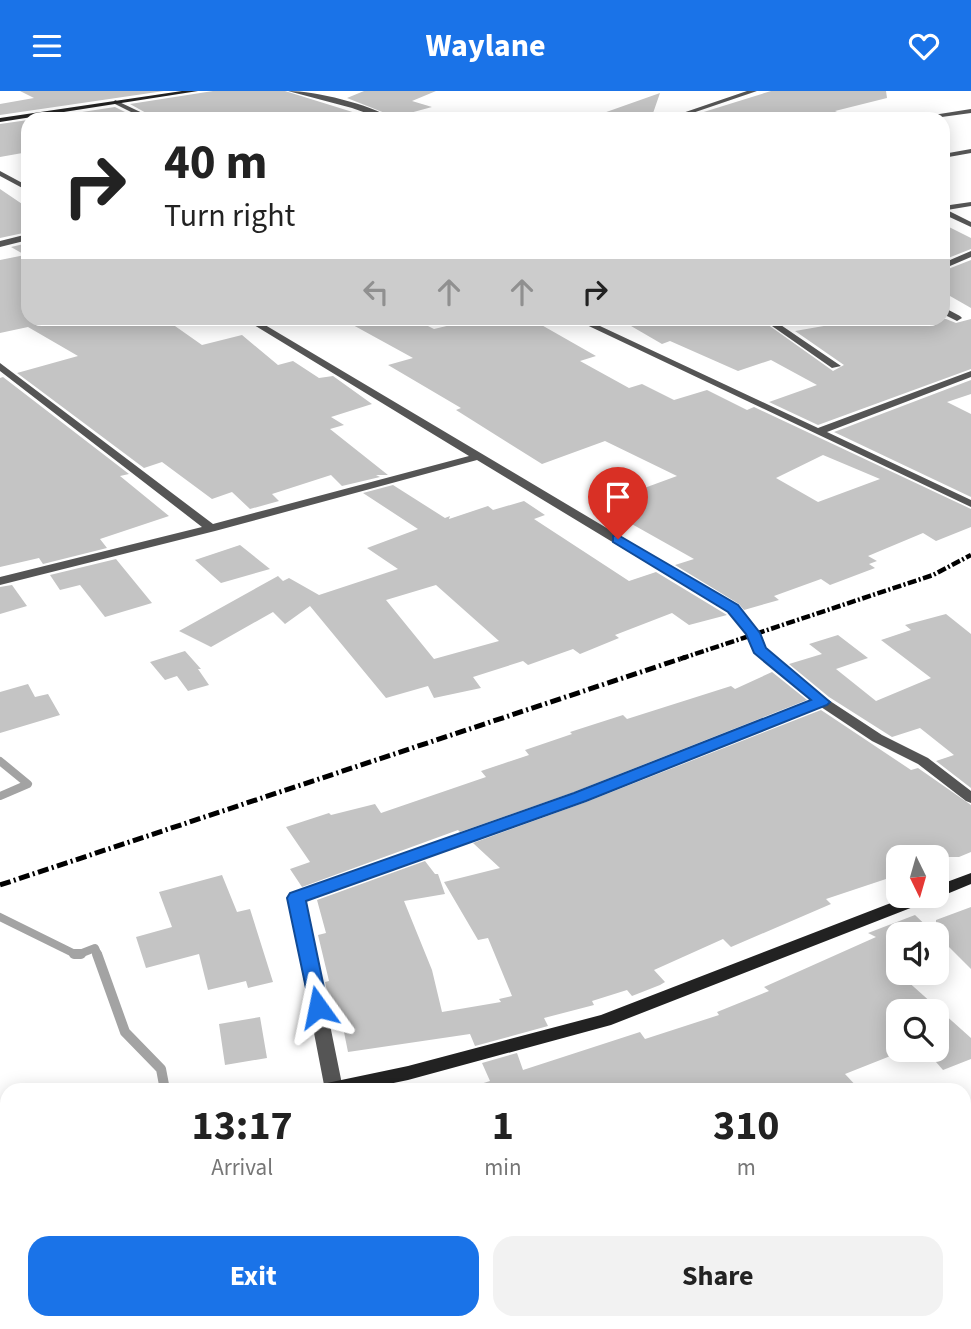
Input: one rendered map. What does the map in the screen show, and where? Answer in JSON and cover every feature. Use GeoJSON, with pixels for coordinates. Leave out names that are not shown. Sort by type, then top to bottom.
{"type":"FeatureCollection","features":[{"type":"Feature","properties":{"kind":"street"},"geometry":{"type":"LineString","coordinates":[[51,112],[195,91]]}},
{"type":"Feature","properties":{"kind":"street"},"geometry":{"type":"LineString","coordinates":[[291,91],[367,112]]}},
{"type":"Feature","properties":{"kind":"street"},"geometry":{"type":"LineString","coordinates":[[316,96],[330,91]]}},
{"type":"Feature","properties":{"kind":"street"},"geometry":{"type":"LineString","coordinates":[[690,112],[754,91]]}},
{"type":"Feature","properties":{"kind":"street"},"geometry":{"type":"LineString","coordinates":[[115,102],[136,112]]}},
{"type":"Feature","properties":{"kind":"street"},"geometry":{"type":"LineString","coordinates":[[950,114],[971,111]]}},
{"type":"Feature","properties":{"kind":"street"},"geometry":{"type":"LineString","coordinates":[[0,120],[21,117]]}},
{"type":"Feature","properties":{"kind":"street"},"geometry":{"type":"LineString","coordinates":[[950,155],[971,151]]}},
{"type":"Feature","properties":{"kind":"street"},"geometry":{"type":"LineString","coordinates":[[0,173],[21,186]]}},
{"type":"Feature","properties":{"kind":"street"},"geometry":{"type":"LineString","coordinates":[[950,208],[971,204]]}},
{"type":"Feature","properties":{"kind":"street"},"geometry":{"type":"LineString","coordinates":[[950,213],[971,225]]}},
{"type":"Feature","properties":{"kind":"street"},"geometry":{"type":"LineString","coordinates":[[0,244],[21,239]]}},
{"type":"Feature","properties":{"kind":"street"},"geometry":{"type":"LineString","coordinates":[[950,263],[971,254]]}},
{"type":"Feature","properties":{"kind":"street"},"geometry":{"type":"LineString","coordinates":[[950,314],[957,318]]}},
{"type":"Feature","properties":{"kind":"street"},"geometry":{"type":"LineString","coordinates":[[261,326],[733,608],[753,633],[760,650],[822,702],[877,738],[923,761],[971,799]]}},
{"type":"Feature","properties":{"kind":"street"},"geometry":{"type":"LineString","coordinates":[[594,326],[971,504]]}},
{"type":"Feature","properties":{"kind":"street"},"geometry":{"type":"LineString","coordinates":[[777,326],[836,366]]}},
{"type":"Feature","properties":{"kind":"street"},"geometry":{"type":"LineString","coordinates":[[0,366],[211,529]]}},
{"type":"Feature","properties":{"kind":"street"},"geometry":{"type":"LineString","coordinates":[[817,432],[971,374]]}},
{"type":"Feature","properties":{"kind":"street"},"geometry":{"type":"LineString","coordinates":[[0,581],[211,529],[480,456]]}},
{"type":"Feature","properties":{"kind":"street"},"geometry":{"type":"LineString","coordinates":[[329,1083],[296,898],[580,797],[822,702]]}},
{"type":"Feature","properties":{"kind":"street"},"geometry":{"type":"LineString","coordinates":[[949,887],[971,879]]}},
{"type":"Feature","properties":{"kind":"street"},"geometry":{"type":"LineString","coordinates":[[359,1083],[408,1073],[605,1020],[894,908]]}},
{"type":"Feature","properties":{"kind":"building"},"geometry":{"type":"Polygon","coordinates":[[[20,91],[164,91],[0,115],[0,104],[34,98],[20,91]]]}},
{"type":"Feature","properties":{"kind":"building"},"geometry":{"type":"Polygon","coordinates":[[[213,91],[285,91],[352,112],[144,112],[130,104],[213,91]]]}},
{"type":"Feature","properties":{"kind":"building"},"geometry":{"type":"Polygon","coordinates":[[[364,91],[436,91],[412,101],[432,107],[414,112],[382,112],[347,98],[364,91]]]}},
{"type":"Feature","properties":{"kind":"building"},"geometry":{"type":"Polygon","coordinates":[[[771,91],[886,91],[887,98],[835,111],[837,112],[704,112],[771,91]]]}},
{"type":"Feature","properties":{"kind":"building"},"geometry":{"type":"Polygon","coordinates":[[[660,93],[653,112],[606,112],[660,93]]]}},
{"type":"Feature","properties":{"kind":"building"},"geometry":{"type":"Polygon","coordinates":[[[115,107],[125,112],[82,112],[115,107]]]}},
{"type":"Feature","properties":{"kind":"building"},"geometry":{"type":"Polygon","coordinates":[[[21,121],[21,153],[0,157],[0,124],[21,121]]]}},
{"type":"Feature","properties":{"kind":"building"},"geometry":{"type":"Polygon","coordinates":[[[0,189],[21,203],[21,234],[0,238],[0,189]]]}},
{"type":"Feature","properties":{"kind":"building"},"geometry":{"type":"Polygon","coordinates":[[[950,228],[971,238],[971,249],[950,257],[950,228]]]}},
{"type":"Feature","properties":{"kind":"building"},"geometry":{"type":"Polygon","coordinates":[[[21,245],[21,253],[11,247],[21,245]]]}},
{"type":"Feature","properties":{"kind":"building"},"geometry":{"type":"Polygon","coordinates":[[[21,256],[21,326],[175,326],[202,345],[242,335],[278,365],[293,361],[319,378],[333,376],[372,404],[331,417],[344,425],[330,429],[388,475],[376,475],[380,477],[342,486],[331,475],[272,494],[279,501],[250,509],[232,492],[212,499],[162,462],[144,468],[17,373],[78,356],[28,327],[0,333],[0,260],[21,256]]]}},
{"type":"Feature","properties":{"kind":"building"},"geometry":{"type":"Polygon","coordinates":[[[971,260],[971,308],[950,296],[950,268],[971,260]]]}},
{"type":"Feature","properties":{"kind":"building"},"geometry":{"type":"Polygon","coordinates":[[[971,319],[971,369],[818,425],[769,402],[817,385],[771,360],[738,371],[670,341],[662,344],[631,326],[770,326],[833,371],[844,365],[795,331],[824,326],[950,326],[950,321],[956,323],[971,319]]]}},
{"type":"Feature","properties":{"kind":"building"},"geometry":{"type":"Polygon","coordinates":[[[355,326],[428,326],[434,329],[447,326],[543,326],[596,356],[580,361],[629,388],[642,384],[674,400],[707,390],[747,410],[754,407],[971,509],[971,527],[936,541],[923,533],[868,556],[877,561],[869,564],[875,568],[830,585],[821,579],[774,596],[779,600],[744,610],[739,604],[675,565],[694,559],[598,505],[677,476],[605,441],[542,464],[456,410],[461,408],[388,365],[413,358],[355,326]],[[823,455],[776,478],[818,502],[880,479],[823,455]]]}},
{"type":"Feature","properties":{"kind":"building"},"geometry":{"type":"Polygon","coordinates":[[[3,377],[129,474],[120,476],[169,516],[100,539],[107,548],[43,564],[39,558],[0,567],[0,378],[3,377]]]}},
{"type":"Feature","properties":{"kind":"building"},"geometry":{"type":"Polygon","coordinates":[[[971,380],[971,394],[947,402],[971,414],[971,497],[834,432],[971,380]]]}},
{"type":"Feature","properties":{"kind":"building"},"geometry":{"type":"Polygon","coordinates":[[[393,485],[445,518],[450,516],[449,519],[488,506],[493,510],[524,501],[545,515],[534,519],[629,581],[656,572],[727,615],[689,625],[672,613],[615,635],[619,638],[580,654],[573,649],[528,665],[523,661],[473,677],[481,688],[434,698],[428,686],[386,698],[310,606],[285,624],[273,612],[211,647],[179,631],[278,576],[283,581],[289,578],[319,595],[398,569],[367,548],[418,529],[363,493],[393,485]],[[436,585],[386,600],[434,659],[499,641],[436,585]]]}},
{"type":"Feature","properties":{"kind":"building"},"geometry":{"type":"Polygon","coordinates":[[[240,545],[270,569],[221,583],[195,560],[240,545]]]}},
{"type":"Feature","properties":{"kind":"building"},"geometry":{"type":"Polygon","coordinates":[[[116,559],[152,603],[105,617],[80,585],[60,590],[50,575],[116,559]]]}},
{"type":"Feature","properties":{"kind":"building"},"geometry":{"type":"Polygon","coordinates":[[[12,585],[27,606],[0,614],[0,587],[12,585]]]}},
{"type":"Feature","properties":{"kind":"building"},"geometry":{"type":"Polygon","coordinates":[[[946,614],[971,634],[971,788],[936,761],[954,755],[920,728],[892,737],[829,697],[789,664],[822,654],[809,644],[838,635],[868,658],[836,669],[876,701],[931,678],[881,640],[911,630],[905,625],[946,614]]]}},
{"type":"Feature","properties":{"kind":"building"},"geometry":{"type":"Polygon","coordinates":[[[185,651],[201,669],[198,669],[209,685],[188,691],[177,676],[165,680],[150,662],[185,651]]]}},
{"type":"Feature","properties":{"kind":"building"},"geometry":{"type":"Polygon","coordinates":[[[772,672],[807,700],[574,792],[460,832],[458,830],[302,887],[290,869],[310,862],[286,827],[329,813],[331,815],[375,804],[381,813],[486,777],[481,771],[529,755],[525,750],[572,734],[570,732],[623,715],[627,719],[731,686],[735,689],[772,672]]]}},
{"type":"Feature","properties":{"kind":"building"},"geometry":{"type":"Polygon","coordinates":[[[28,684],[35,697],[48,694],[60,715],[0,733],[0,692],[28,684]]]}},
{"type":"Feature","properties":{"kind":"building"},"geometry":{"type":"Polygon","coordinates":[[[821,710],[911,770],[918,768],[971,805],[971,852],[959,857],[949,857],[949,845],[886,845],[886,879],[826,899],[831,904],[731,947],[723,939],[654,970],[665,982],[660,985],[632,996],[627,990],[592,1001],[594,1005],[544,1018],[548,1026],[475,1046],[470,1034],[348,1052],[342,1022],[334,1023],[325,982],[329,981],[318,935],[326,933],[317,900],[425,861],[435,874],[438,874],[445,894],[404,901],[432,970],[442,1012],[501,1002],[499,999],[512,996],[488,938],[478,940],[444,882],[500,868],[473,843],[821,710]]]}},
{"type":"Feature","properties":{"kind":"building"},"geometry":{"type":"Polygon","coordinates":[[[222,875],[237,912],[250,909],[273,982],[248,988],[246,981],[208,990],[199,954],[146,968],[136,937],[172,927],[159,892],[222,875]]]}},
{"type":"Feature","properties":{"kind":"building"},"geometry":{"type":"Polygon","coordinates":[[[971,907],[971,969],[949,947],[949,922],[936,920],[971,907]]]}},
{"type":"Feature","properties":{"kind":"building"},"geometry":{"type":"Polygon","coordinates":[[[915,915],[922,922],[897,922],[915,915]]]}},
{"type":"Feature","properties":{"kind":"building"},"geometry":{"type":"Polygon","coordinates":[[[886,926],[886,985],[912,985],[927,999],[886,999],[886,1058],[845,1074],[853,1083],[484,1083],[490,1081],[482,1063],[517,1053],[523,1070],[640,1032],[645,1039],[719,1015],[717,1012],[769,991],[764,987],[876,937],[868,933],[886,926]]]}},
{"type":"Feature","properties":{"kind":"building"},"geometry":{"type":"Polygon","coordinates":[[[260,1017],[267,1058],[225,1065],[219,1024],[260,1017]]]}},
{"type":"Feature","properties":{"kind":"building"},"geometry":{"type":"Polygon","coordinates":[[[949,1018],[971,1038],[971,1059],[943,1070],[936,1062],[949,1062],[949,1018]]]}},
{"type":"Feature","properties":{"kind":"waterway"},"geometry":{"type":"LineString","coordinates":[[0,761],[28,784],[0,796]]}},
{"type":"Feature","properties":{"kind":"waterway"},"geometry":{"type":"LineString","coordinates":[[0,917],[75,954]]}},
{"type":"Feature","properties":{"kind":"waterway"},"geometry":{"type":"LineString","coordinates":[[80,954],[95,948],[98,955]]}},
{"type":"Feature","properties":{"kind":"waterway"},"geometry":{"type":"LineString","coordinates":[[75,954],[80,954]]}},
{"type":"Feature","properties":{"kind":"waterway"},"geometry":{"type":"LineString","coordinates":[[75,954],[80,954]]}},
{"type":"Feature","properties":{"kind":"waterway"},"geometry":{"type":"LineString","coordinates":[[97,954],[125,1032],[161,1069],[164,1083]]}},
{"type":"Feature","properties":{"kind":"railway"},"geometry":{"type":"LineString","coordinates":[[680,659],[933,575],[971,555]]}},
{"type":"Feature","properties":{"kind":"railway"},"geometry":{"type":"LineString","coordinates":[[0,885],[686,657]]}},
{"type":"Feature","properties":{"kind":"route"},"geometry":{"type":"LineString","coordinates":[[318,1007],[296,898],[580,797],[822,702],[760,650],[753,633],[733,608],[618,539]]}}]}
